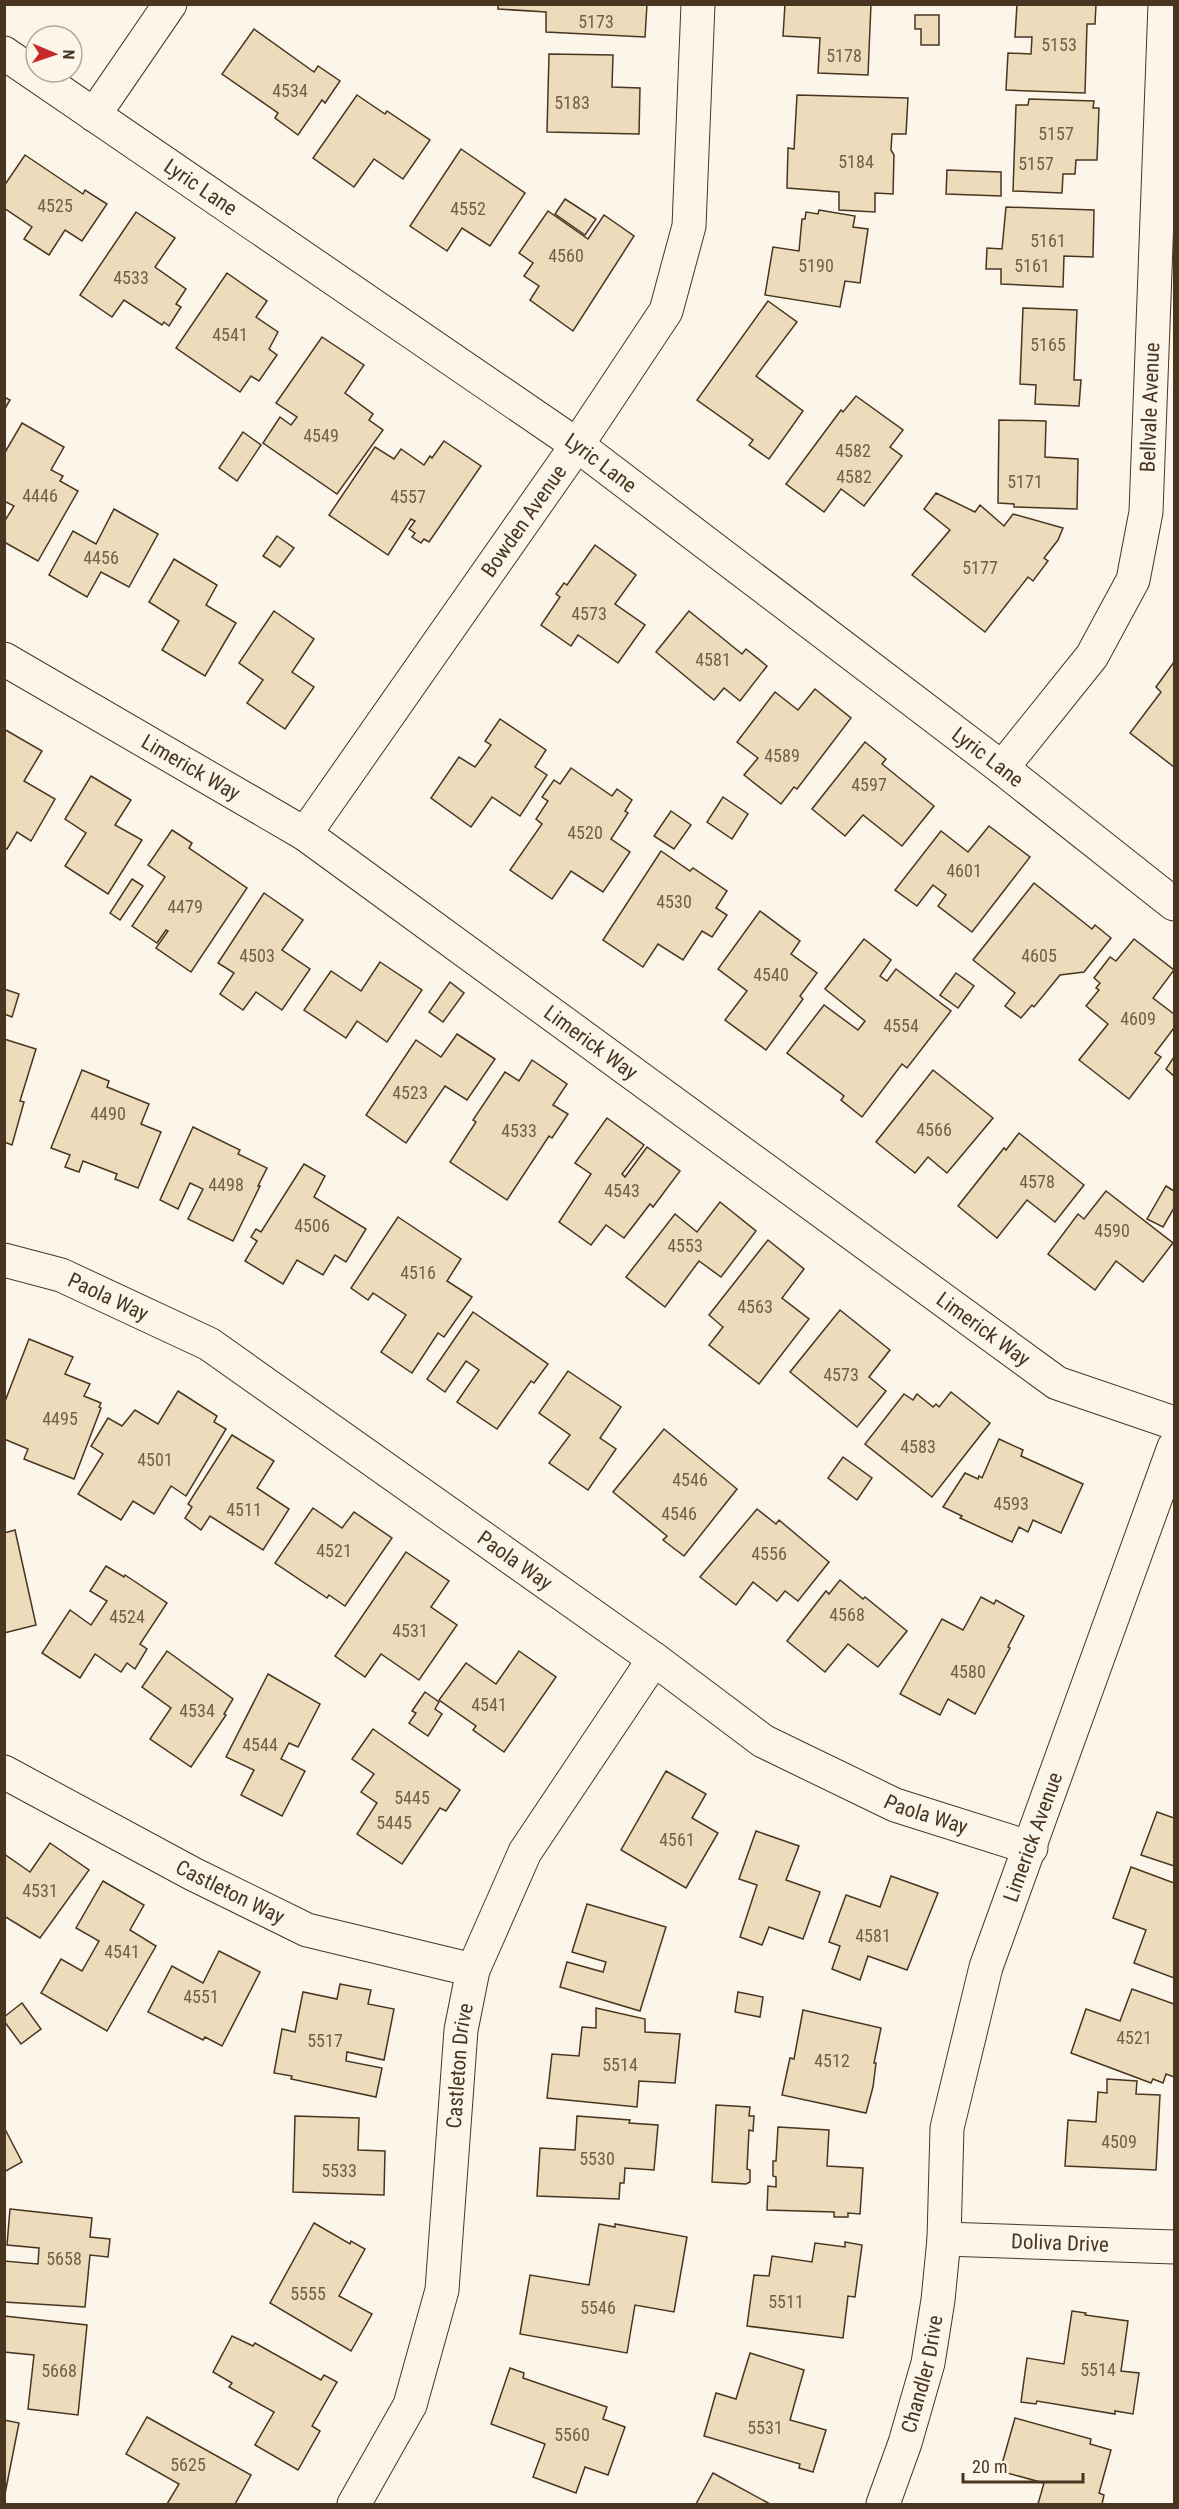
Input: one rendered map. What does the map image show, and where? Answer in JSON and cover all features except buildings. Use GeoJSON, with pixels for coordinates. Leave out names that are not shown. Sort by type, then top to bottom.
{"type":"FeatureCollection","features":[{"type":"Feature","properties":{"kind":"street"},"geometry":{"type":"LineString","coordinates":[[94,115],[170,4]]}},
{"type":"Feature","properties":{"kind":"street","name":"Bowden Avenue"},"geometry":{"type":"LineString","coordinates":[[305,834],[577,445],[666,311],[689,226],[699,4]]}},
{"type":"Feature","properties":{"kind":"street","name":"Bellvale Avenue"},"geometry":{"type":"LineString","coordinates":[[1002,768],[1092,656],[1133,580],[1146,512],[1165,4]]}},
{"type":"Feature","properties":{"kind":"street","name":"Lyric Lane"},"geometry":{"type":"LineString","coordinates":[[4,53],[577,445],[1002,768],[1174,904]]}},
{"type":"Feature","properties":{"kind":"street","name":"Limerick Way"},"geometry":{"type":"LineString","coordinates":[[4,659],[305,834],[1057,1383],[1174,1423]]}},
{"type":"Feature","properties":{"kind":"street","name":"Paola Way"},"geometry":{"type":"LineString","coordinates":[[4,1260],[62,1275],[209,1344],[654,1659],[762,1741],[895,1805],[1031,1848]]}},
{"type":"Feature","properties":{"kind":"street","name":"Limerick Avenue"},"geometry":{"type":"LineString","coordinates":[[944,2239],[947,2128],[986,1967],[1031,1848],[1174,1447]]}},
{"type":"Feature","properties":{"kind":"street","name":"Castleton Drive"},"geometry":{"type":"LineString","coordinates":[[354,2505],[410,2405],[442,2290],[461,2030],[473,1970],[525,1852],[654,1659]]}},
{"type":"Feature","properties":{"kind":"street","name":"Castleton Way"},"geometry":{"type":"LineString","coordinates":[[4,1772],[193,1874],[307,1930],[473,1970]]}},
{"type":"Feature","properties":{"kind":"street","name":"Doliva Drive"},"geometry":{"type":"LineString","coordinates":[[944,2239],[1174,2247]]}},
{"type":"Feature","properties":{"kind":"street","name":"Chandler Drive"},"geometry":{"type":"LineString","coordinates":[[884,2505],[906,2443],[928,2363],[938,2300],[944,2239]]}}]}
